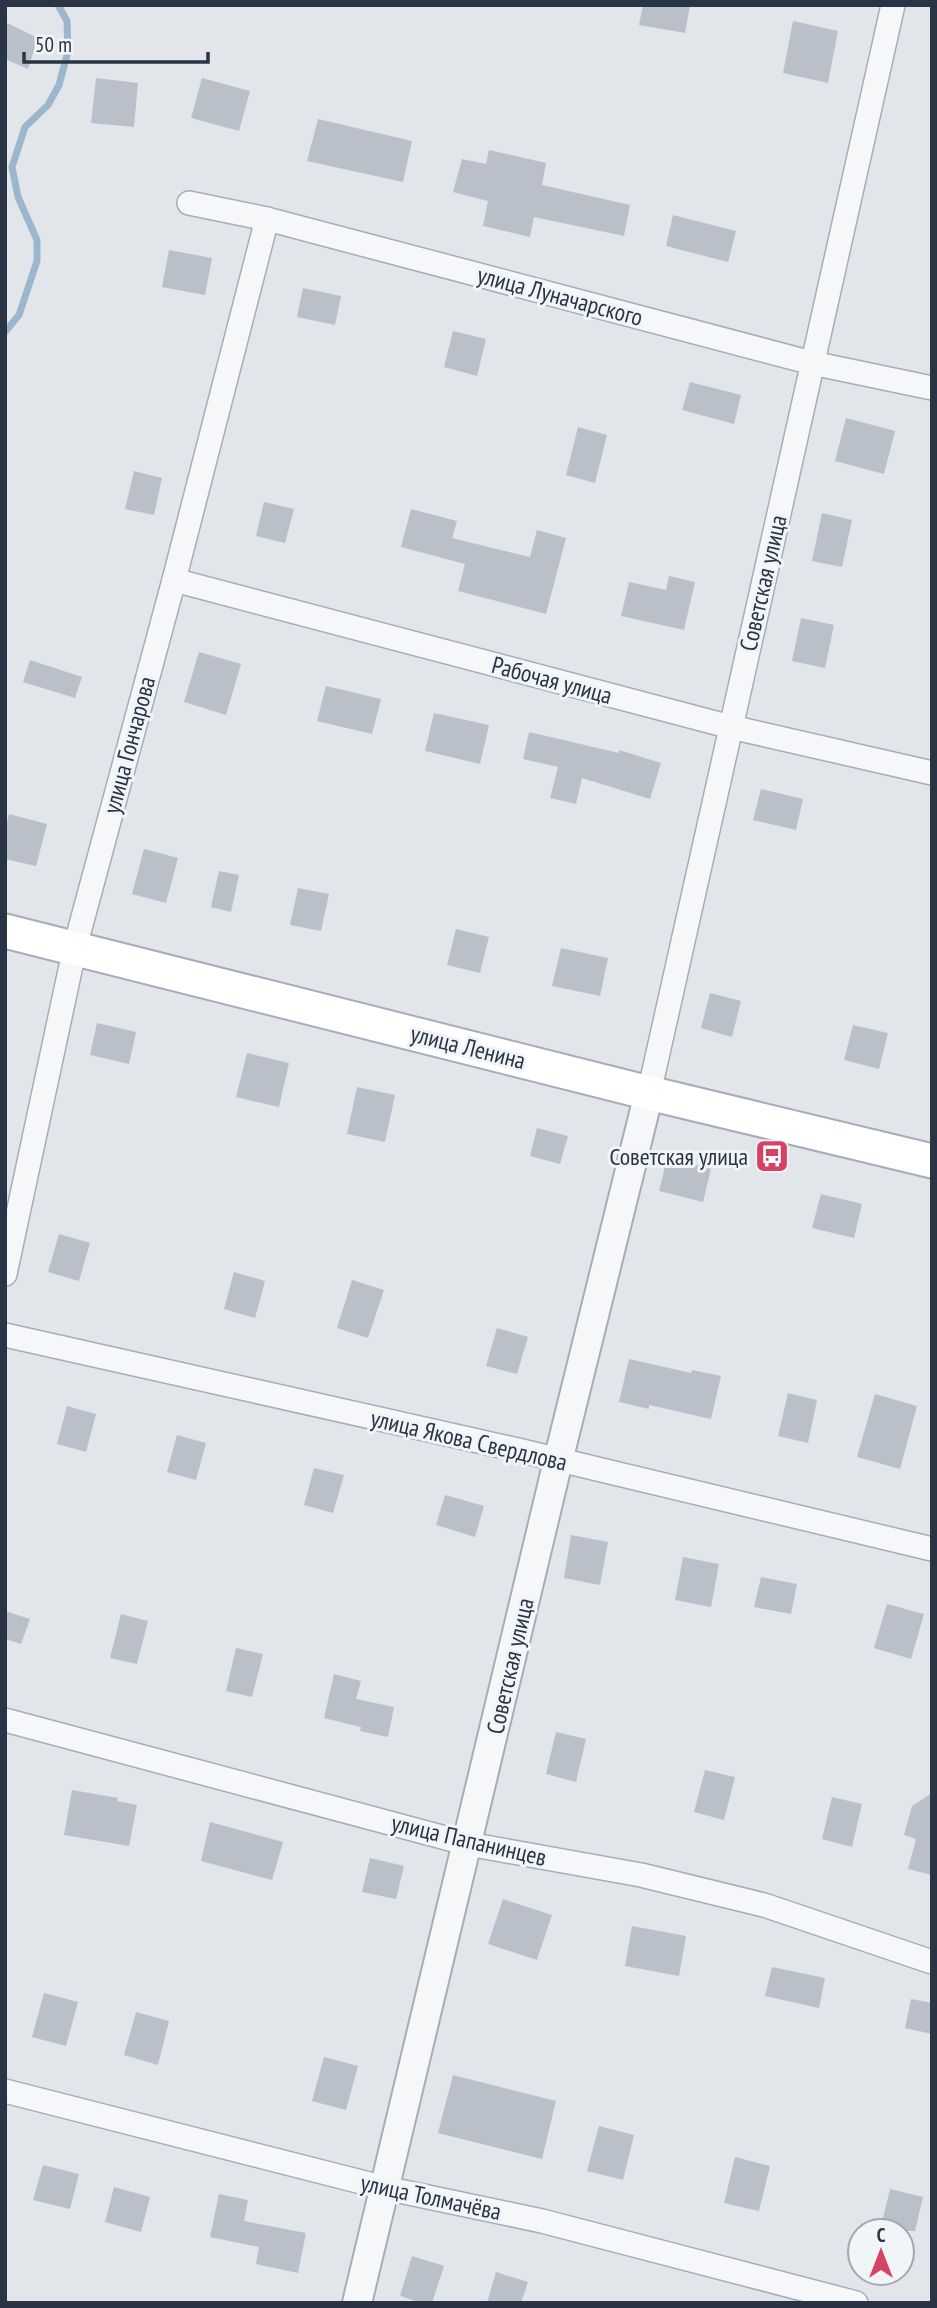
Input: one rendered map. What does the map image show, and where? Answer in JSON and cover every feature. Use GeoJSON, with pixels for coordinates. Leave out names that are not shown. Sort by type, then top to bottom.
{"type":"FeatureCollection","features":[{"type":"Feature","properties":{"kind":"main road","name":"улица Ленина"},"geometry":{"type":"LineString","coordinates":[[5,931],[649,1093],[932,1161]]}},
{"type":"Feature","properties":{"kind":"street","name":"Советская улица"},"geometry":{"type":"LineString","coordinates":[[357,2303],[558,1461],[649,1093],[893,5]]}},
{"type":"Feature","properties":{"kind":"street","name":"улица Луначарского"},"geometry":{"type":"LineString","coordinates":[[189,203],[267,219],[813,363],[932,387]]}},
{"type":"Feature","properties":{"kind":"street","name":"улица Гончарова"},"geometry":{"type":"LineString","coordinates":[[5,1274],[75,947],[174,580],[267,219]]}},
{"type":"Feature","properties":{"kind":"street","name":"Рабочая улица"},"geometry":{"type":"LineString","coordinates":[[174,580],[731,727],[932,773]]}},
{"type":"Feature","properties":{"kind":"street","name":"улица Якова Свердлова"},"geometry":{"type":"LineString","coordinates":[[5,1335],[519,1450],[932,1549]]}},
{"type":"Feature","properties":{"kind":"street","name":"улица Папанинцев"},"geometry":{"type":"LineString","coordinates":[[5,1720],[468,1843],[641,1875],[764,1905],[932,1962]]}},
{"type":"Feature","properties":{"kind":"street","name":"улица Толмачёва"},"geometry":{"type":"LineString","coordinates":[[5,2091],[385,2188],[542,2221],[856,2303]]}},
{"type":"Feature","properties":{"kind":"building"},"geometry":{"type":"Polygon","coordinates":[[[643,5],[690,5],[685,33],[639,25],[643,5]]]}},
{"type":"Feature","properties":{"kind":"building"},"geometry":{"type":"Polygon","coordinates":[[[793,21],[838,31],[828,83],[783,73],[793,21]]]}},
{"type":"Feature","properties":{"kind":"building"},"geometry":{"type":"Polygon","coordinates":[[[5,22],[38,38],[28,69],[5,59],[5,22]]]}},
{"type":"Feature","properties":{"kind":"building"},"geometry":{"type":"Polygon","coordinates":[[[96,78],[138,83],[134,127],[91,123],[96,78]]]}},
{"type":"Feature","properties":{"kind":"building"},"geometry":{"type":"Polygon","coordinates":[[[202,78],[250,91],[239,131],[191,118],[202,78]]]}},
{"type":"Feature","properties":{"kind":"building"},"geometry":{"type":"Polygon","coordinates":[[[318,119],[412,141],[403,182],[307,161],[318,119]]]}},
{"type":"Feature","properties":{"kind":"building"},"geometry":{"type":"Polygon","coordinates":[[[489,150],[546,163],[542,185],[630,205],[624,236],[534,217],[530,237],[483,226],[488,201],[453,192],[462,159],[486,164],[489,150]]]}},
{"type":"Feature","properties":{"kind":"building"},"geometry":{"type":"Polygon","coordinates":[[[673,215],[736,231],[728,262],[666,246],[673,215]]]}},
{"type":"Feature","properties":{"kind":"building"},"geometry":{"type":"Polygon","coordinates":[[[169,250],[212,258],[205,295],[162,287],[169,250]]]}},
{"type":"Feature","properties":{"kind":"building"},"geometry":{"type":"Polygon","coordinates":[[[303,288],[341,296],[335,325],[297,317],[303,288]]]}},
{"type":"Feature","properties":{"kind":"building"},"geometry":{"type":"Polygon","coordinates":[[[453,331],[486,339],[477,376],[444,367],[453,331]]]}},
{"type":"Feature","properties":{"kind":"building"},"geometry":{"type":"Polygon","coordinates":[[[690,382],[741,395],[734,424],[682,410],[690,382]]]}},
{"type":"Feature","properties":{"kind":"building"},"geometry":{"type":"Polygon","coordinates":[[[846,418],[895,431],[884,474],[835,461],[846,418]]]}},
{"type":"Feature","properties":{"kind":"building"},"geometry":{"type":"Polygon","coordinates":[[[578,427],[607,435],[595,483],[566,475],[578,427]]]}},
{"type":"Feature","properties":{"kind":"building"},"geometry":{"type":"Polygon","coordinates":[[[134,471],[162,478],[154,515],[125,509],[134,471]]]}},
{"type":"Feature","properties":{"kind":"building"},"geometry":{"type":"Polygon","coordinates":[[[264,502],[294,509],[285,543],[256,536],[264,502]]]}},
{"type":"Feature","properties":{"kind":"building"},"geometry":{"type":"Polygon","coordinates":[[[411,509],[457,521],[452,538],[530,557],[537,530],[566,538],[546,614],[458,591],[465,564],[401,547],[411,509]]]}},
{"type":"Feature","properties":{"kind":"building"},"geometry":{"type":"Polygon","coordinates":[[[822,513],[852,520],[842,567],[812,561],[822,513]]]}},
{"type":"Feature","properties":{"kind":"building"},"geometry":{"type":"Polygon","coordinates":[[[669,576],[695,582],[684,630],[621,616],[629,582],[666,590],[669,576]]]}},
{"type":"Feature","properties":{"kind":"building"},"geometry":{"type":"Polygon","coordinates":[[[801,618],[834,625],[825,668],[792,661],[801,618]]]}},
{"type":"Feature","properties":{"kind":"building"},"geometry":{"type":"Polygon","coordinates":[[[199,652],[241,664],[226,715],[184,702],[199,652]]]}},
{"type":"Feature","properties":{"kind":"building"},"geometry":{"type":"Polygon","coordinates":[[[30,660],[82,677],[75,698],[23,682],[30,660]]]}},
{"type":"Feature","properties":{"kind":"building"},"geometry":{"type":"Polygon","coordinates":[[[326,686],[381,699],[372,734],[317,721],[326,686]]]}},
{"type":"Feature","properties":{"kind":"building"},"geometry":{"type":"Polygon","coordinates":[[[434,713],[489,725],[480,764],[425,751],[434,713]]]}},
{"type":"Feature","properties":{"kind":"building"},"geometry":{"type":"Polygon","coordinates":[[[529,732],[619,753],[619,750],[661,763],[650,799],[582,778],[576,804],[550,798],[558,767],[523,759],[529,732]]]}},
{"type":"Feature","properties":{"kind":"building"},"geometry":{"type":"Polygon","coordinates":[[[761,789],[803,799],[796,830],[753,820],[761,789]]]}},
{"type":"Feature","properties":{"kind":"building"},"geometry":{"type":"Polygon","coordinates":[[[9,814],[47,824],[36,866],[5,859],[5,830],[9,814]]]}},
{"type":"Feature","properties":{"kind":"building"},"geometry":{"type":"Polygon","coordinates":[[[144,849],[178,858],[166,903],[132,894],[144,849]]]}},
{"type":"Feature","properties":{"kind":"building"},"geometry":{"type":"Polygon","coordinates":[[[219,871],[239,875],[231,912],[211,907],[219,871]]]}},
{"type":"Feature","properties":{"kind":"building"},"geometry":{"type":"Polygon","coordinates":[[[298,888],[329,894],[321,931],[290,925],[298,888]]]}},
{"type":"Feature","properties":{"kind":"building"},"geometry":{"type":"Polygon","coordinates":[[[456,929],[489,937],[480,973],[447,965],[456,929]]]}},
{"type":"Feature","properties":{"kind":"building"},"geometry":{"type":"Polygon","coordinates":[[[561,948],[608,958],[600,996],[552,986],[561,948]]]}},
{"type":"Feature","properties":{"kind":"building"},"geometry":{"type":"Polygon","coordinates":[[[710,993],[741,1001],[732,1037],[701,1028],[710,993]]]}},
{"type":"Feature","properties":{"kind":"building"},"geometry":{"type":"Polygon","coordinates":[[[97,1023],[136,1032],[129,1064],[90,1055],[97,1023]]]}},
{"type":"Feature","properties":{"kind":"building"},"geometry":{"type":"Polygon","coordinates":[[[853,1025],[888,1033],[879,1069],[844,1060],[853,1025]]]}},
{"type":"Feature","properties":{"kind":"building"},"geometry":{"type":"Polygon","coordinates":[[[247,1053],[289,1063],[279,1107],[236,1097],[247,1053]]]}},
{"type":"Feature","properties":{"kind":"building"},"geometry":{"type":"Polygon","coordinates":[[[357,1087],[395,1095],[385,1142],[347,1134],[357,1087]]]}},
{"type":"Feature","properties":{"kind":"building"},"geometry":{"type":"Polygon","coordinates":[[[537,1128],[568,1136],[560,1164],[530,1156],[537,1128]]]}},
{"type":"Feature","properties":{"kind":"building"},"geometry":{"type":"Polygon","coordinates":[[[667,1158],[711,1169],[703,1202],[659,1191],[667,1158]]]}},
{"type":"Feature","properties":{"kind":"building"},"geometry":{"type":"Polygon","coordinates":[[[821,1194],[862,1204],[854,1238],[812,1228],[821,1194]]]}},
{"type":"Feature","properties":{"kind":"building"},"geometry":{"type":"Polygon","coordinates":[[[59,1234],[90,1243],[79,1281],[48,1272],[59,1234]]]}},
{"type":"Feature","properties":{"kind":"building"},"geometry":{"type":"Polygon","coordinates":[[[234,1272],[265,1281],[255,1318],[224,1309],[234,1272]]]}},
{"type":"Feature","properties":{"kind":"building"},"geometry":{"type":"Polygon","coordinates":[[[352,1280],[384,1290],[368,1338],[337,1328],[352,1280]]]}},
{"type":"Feature","properties":{"kind":"building"},"geometry":{"type":"Polygon","coordinates":[[[497,1328],[528,1337],[517,1374],[486,1366],[497,1328]]]}},
{"type":"Feature","properties":{"kind":"building"},"geometry":{"type":"Polygon","coordinates":[[[629,1359],[691,1373],[692,1370],[721,1376],[711,1419],[649,1405],[649,1409],[619,1402],[629,1359]]]}},
{"type":"Feature","properties":{"kind":"building"},"geometry":{"type":"Polygon","coordinates":[[[788,1393],[817,1400],[808,1443],[778,1436],[788,1393]]]}},
{"type":"Feature","properties":{"kind":"building"},"geometry":{"type":"Polygon","coordinates":[[[875,1394],[917,1406],[900,1469],[857,1457],[875,1394]]]}},
{"type":"Feature","properties":{"kind":"building"},"geometry":{"type":"Polygon","coordinates":[[[67,1406],[96,1414],[86,1452],[57,1444],[67,1406]]]}},
{"type":"Feature","properties":{"kind":"building"},"geometry":{"type":"Polygon","coordinates":[[[177,1435],[206,1443],[196,1480],[167,1472],[177,1435]]]}},
{"type":"Feature","properties":{"kind":"building"},"geometry":{"type":"Polygon","coordinates":[[[314,1468],[344,1475],[333,1513],[304,1505],[314,1468]]]}},
{"type":"Feature","properties":{"kind":"building"},"geometry":{"type":"Polygon","coordinates":[[[445,1495],[484,1506],[475,1537],[436,1525],[445,1495]]]}},
{"type":"Feature","properties":{"kind":"building"},"geometry":{"type":"Polygon","coordinates":[[[571,1535],[608,1542],[600,1585],[564,1578],[571,1535]]]}},
{"type":"Feature","properties":{"kind":"building"},"geometry":{"type":"Polygon","coordinates":[[[683,1557],[719,1564],[711,1607],[675,1600],[683,1557]]]}},
{"type":"Feature","properties":{"kind":"building"},"geometry":{"type":"Polygon","coordinates":[[[761,1577],[797,1584],[791,1614],[754,1607],[761,1577]]]}},
{"type":"Feature","properties":{"kind":"building"},"geometry":{"type":"Polygon","coordinates":[[[887,1604],[924,1614],[911,1659],[874,1648],[887,1604]]]}},
{"type":"Feature","properties":{"kind":"building"},"geometry":{"type":"Polygon","coordinates":[[[5,1611],[30,1619],[21,1644],[5,1639],[5,1611]]]}},
{"type":"Feature","properties":{"kind":"building"},"geometry":{"type":"Polygon","coordinates":[[[121,1614],[148,1621],[137,1664],[110,1658],[121,1614]]]}},
{"type":"Feature","properties":{"kind":"building"},"geometry":{"type":"Polygon","coordinates":[[[236,1648],[263,1654],[252,1697],[226,1691],[236,1648]]]}},
{"type":"Feature","properties":{"kind":"building"},"geometry":{"type":"Polygon","coordinates":[[[334,1674],[361,1681],[356,1699],[394,1707],[388,1737],[360,1731],[361,1727],[324,1718],[334,1674]]]}},
{"type":"Feature","properties":{"kind":"building"},"geometry":{"type":"Polygon","coordinates":[[[556,1732],[586,1739],[576,1782],[546,1774],[556,1732]]]}},
{"type":"Feature","properties":{"kind":"building"},"geometry":{"type":"Polygon","coordinates":[[[705,1770],[735,1777],[724,1820],[694,1812],[705,1770]]]}},
{"type":"Feature","properties":{"kind":"building"},"geometry":{"type":"Polygon","coordinates":[[[72,1790],[118,1798],[117,1801],[137,1805],[129,1846],[64,1835],[72,1790]]]}},
{"type":"Feature","properties":{"kind":"building"},"geometry":{"type":"Polygon","coordinates":[[[932,1793],[932,1875],[908,1869],[916,1839],[904,1835],[912,1806],[932,1793]]]}},
{"type":"Feature","properties":{"kind":"building"},"geometry":{"type":"Polygon","coordinates":[[[832,1797],[862,1804],[852,1847],[822,1839],[832,1797]]]}},
{"type":"Feature","properties":{"kind":"building"},"geometry":{"type":"Polygon","coordinates":[[[210,1822],[283,1842],[272,1880],[201,1861],[210,1822]]]}},
{"type":"Feature","properties":{"kind":"building"},"geometry":{"type":"Polygon","coordinates":[[[370,1858],[404,1866],[396,1899],[362,1892],[370,1858]]]}},
{"type":"Feature","properties":{"kind":"building"},"geometry":{"type":"Polygon","coordinates":[[[503,1899],[552,1915],[537,1960],[488,1944],[503,1899]]]}},
{"type":"Feature","properties":{"kind":"building"},"geometry":{"type":"Polygon","coordinates":[[[632,1926],[686,1936],[679,1976],[625,1966],[632,1926]]]}},
{"type":"Feature","properties":{"kind":"building"},"geometry":{"type":"Polygon","coordinates":[[[772,1967],[825,1978],[819,2008],[765,1996],[772,1967]]]}},
{"type":"Feature","properties":{"kind":"building"},"geometry":{"type":"Polygon","coordinates":[[[44,1993],[78,2002],[66,2046],[32,2037],[44,1993]]]}},
{"type":"Feature","properties":{"kind":"building"},"geometry":{"type":"Polygon","coordinates":[[[911,1999],[932,2003],[932,2034],[905,2028],[911,1999]]]}},
{"type":"Feature","properties":{"kind":"building"},"geometry":{"type":"Polygon","coordinates":[[[136,2012],[169,2021],[158,2065],[124,2055],[136,2012]]]}},
{"type":"Feature","properties":{"kind":"building"},"geometry":{"type":"Polygon","coordinates":[[[324,2057],[358,2066],[346,2110],[312,2101],[324,2057]]]}},
{"type":"Feature","properties":{"kind":"building"},"geometry":{"type":"Polygon","coordinates":[[[453,2075],[556,2101],[542,2159],[438,2133],[453,2075]]]}},
{"type":"Feature","properties":{"kind":"building"},"geometry":{"type":"Polygon","coordinates":[[[599,2126],[634,2135],[623,2180],[587,2171],[599,2126]]]}},
{"type":"Feature","properties":{"kind":"building"},"geometry":{"type":"Polygon","coordinates":[[[735,2157],[770,2166],[759,2211],[724,2203],[735,2157]]]}},
{"type":"Feature","properties":{"kind":"building"},"geometry":{"type":"Polygon","coordinates":[[[43,2165],[79,2174],[70,2209],[33,2200],[43,2165]]]}},
{"type":"Feature","properties":{"kind":"building"},"geometry":{"type":"Polygon","coordinates":[[[114,2187],[150,2197],[141,2232],[105,2222],[114,2187]]]}},
{"type":"Feature","properties":{"kind":"building"},"geometry":{"type":"Polygon","coordinates":[[[890,2189],[923,2197],[916,2227],[916,2217],[883,2217],[890,2189]]]}},
{"type":"Feature","properties":{"kind":"building"},"geometry":{"type":"Polygon","coordinates":[[[219,2194],[248,2200],[244,2221],[306,2233],[298,2273],[256,2264],[259,2247],[210,2237],[219,2194]]]}},
{"type":"Feature","properties":{"kind":"building"},"geometry":{"type":"Polygon","coordinates":[[[412,2256],[444,2266],[432,2303],[422,2303],[400,2296],[412,2256]]]}},
{"type":"Feature","properties":{"kind":"building"},"geometry":{"type":"Polygon","coordinates":[[[496,2272],[528,2282],[521,2303],[487,2303],[496,2272]]]}},
{"type":"Feature","properties":{"kind":"waterway"},"geometry":{"type":"LineString","coordinates":[[5,332],[19,315],[37,261],[37,240],[18,197],[12,167],[25,127],[48,105],[59,85],[68,51],[67,21],[58,5]]}},
{"type":"Feature","properties":{"kind":"place","name":"Советская улица"},"geometry":{"type":"Point","coordinates":[772,1156]}}]}
